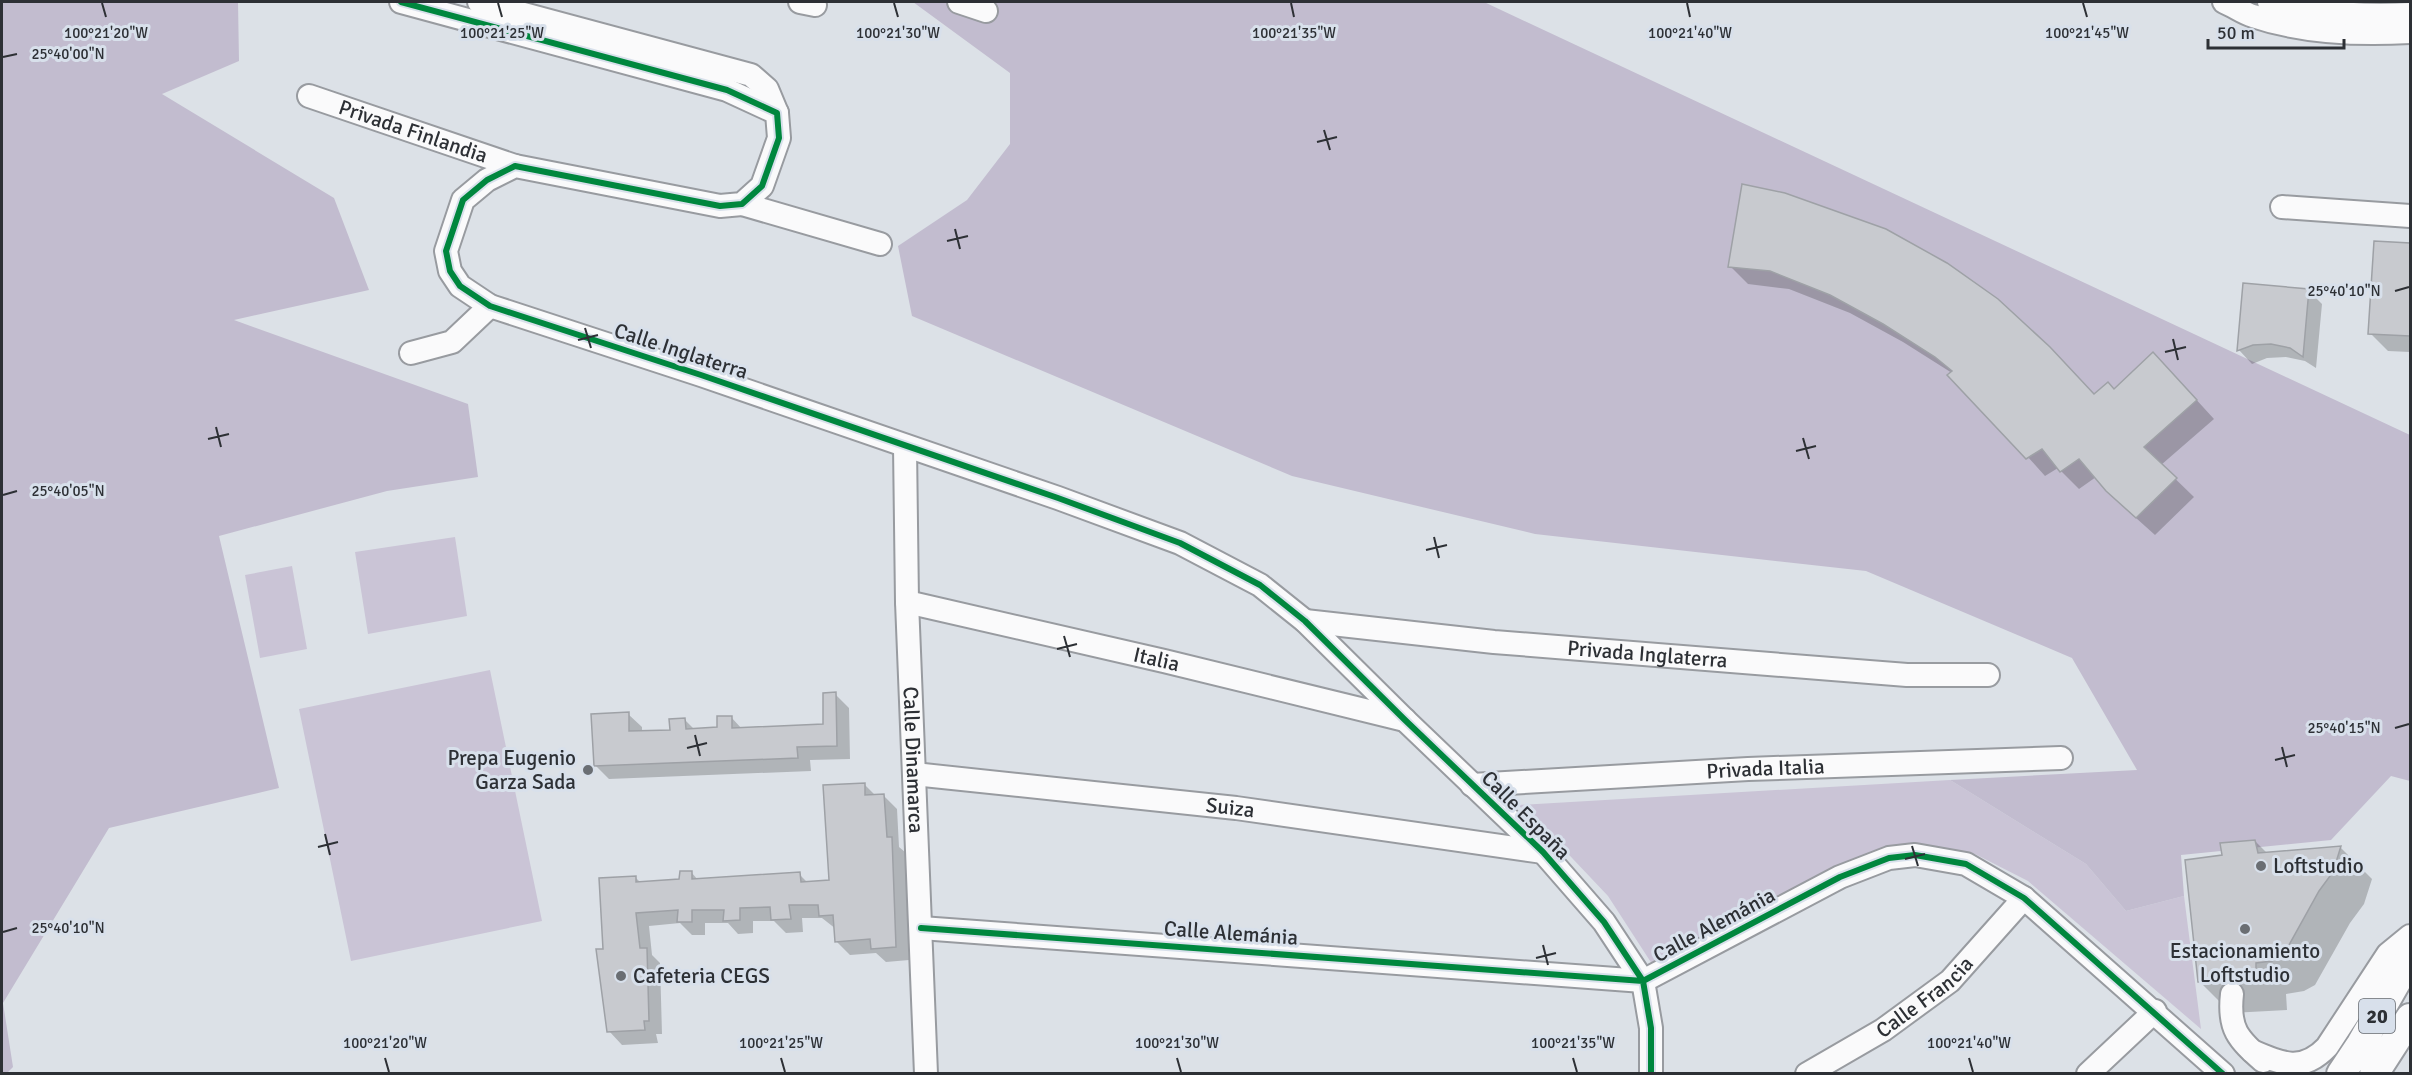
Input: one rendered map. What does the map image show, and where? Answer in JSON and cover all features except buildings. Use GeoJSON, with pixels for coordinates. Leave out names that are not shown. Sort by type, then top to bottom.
{"type":"FeatureCollection","features":[{"type":"Feature","properties":{"kind":"main road","name":"20"},"geometry":{"type":"LineString","coordinates":[[2340,1074],[2361,1044],[2410,958]]}},
{"type":"Feature","properties":{"kind":"main road","name":"20"},"geometry":{"type":"LineString","coordinates":[[2374,1074],[2410,1018]]}},
{"type":"Feature","properties":{"kind":"street"},"geometry":{"type":"LineString","coordinates":[[401,2],[727,90],[777,113]]}},
{"type":"Feature","properties":{"kind":"street"},"geometry":{"type":"LineString","coordinates":[[479,2],[556,12],[752,75],[767,89],[777,113],[779,138],[762,186],[742,204]]}},
{"type":"Feature","properties":{"kind":"street"},"geometry":{"type":"LineString","coordinates":[[959,2],[986,11]]}},
{"type":"Feature","properties":{"kind":"street"},"geometry":{"type":"LineString","coordinates":[[2224,2],[2252,16],[2296,27],[2376,34],[2410,32]]}},
{"type":"Feature","properties":{"kind":"street"},"geometry":{"type":"LineString","coordinates":[[2269,2],[2292,8],[2352,14],[2410,14]]}},
{"type":"Feature","properties":{"kind":"street","name":"Privada Finlandia"},"geometry":{"type":"LineString","coordinates":[[309,96],[515,166]]}},
{"type":"Feature","properties":{"kind":"street"},"geometry":{"type":"LineString","coordinates":[[515,166],[720,206],[742,204],[880,244]]}},
{"type":"Feature","properties":{"kind":"street","name":"Calle Inglaterra"},"geometry":{"type":"LineString","coordinates":[[515,166],[487,180],[463,200],[446,251],[450,271],[460,286],[490,306],[701,375],[1180,543],[1260,585],[1305,621]]}},
{"type":"Feature","properties":{"kind":"street"},"geometry":{"type":"LineString","coordinates":[[2282,207],[2410,216]]}},
{"type":"Feature","properties":{"kind":"street"},"geometry":{"type":"LineString","coordinates":[[411,353],[452,342],[490,306]]}},
{"type":"Feature","properties":{"kind":"street","name":"Calle Dinamarca"},"geometry":{"type":"LineString","coordinates":[[905,446],[907,602],[926,1074]]}},
{"type":"Feature","properties":{"kind":"street","name":"Italia"},"geometry":{"type":"LineString","coordinates":[[907,602],[1164,661],[1405,720]]}},
{"type":"Feature","properties":{"kind":"street","name":"Privada Inglaterra"},"geometry":{"type":"LineString","coordinates":[[1305,621],[1494,642],[1896,674],[1988,675]]}},
{"type":"Feature","properties":{"kind":"street","name":"Calle España"},"geometry":{"type":"LineString","coordinates":[[1305,621],[1544,852],[1604,922],[1643,981],[1651,1028],[1651,1074]]}},
{"type":"Feature","properties":{"kind":"street","name":"Privada Italia"},"geometry":{"type":"LineString","coordinates":[[1472,784],[1748,769],[2061,758]]}},
{"type":"Feature","properties":{"kind":"street","name":"Suiza"},"geometry":{"type":"LineString","coordinates":[[914,774],[1236,808],[1544,852]]}},
{"type":"Feature","properties":{"kind":"street","name":"Calle Alemánia"},"geometry":{"type":"LineString","coordinates":[[921,928],[1643,981],[1840,878],[1889,858],[1915,855],[1966,864],[2024,898],[2155,1011],[2223,1074]]}},
{"type":"Feature","properties":{"kind":"street","name":"Calle Francia"},"geometry":{"type":"LineString","coordinates":[[1806,1074],[1883,1030],[1950,981],[2024,898]]}},
{"type":"Feature","properties":{"kind":"street"},"geometry":{"type":"LineString","coordinates":[[2252,1051],[2292,1064],[2306,1063],[2318,1056],[2327,1047],[2388,954],[2410,936]]}},
{"type":"Feature","properties":{"kind":"street"},"geometry":{"type":"LineString","coordinates":[[2232,994],[2233,1028],[2245,1046],[2279,1074]]}},
{"type":"Feature","properties":{"kind":"street"},"geometry":{"type":"LineString","coordinates":[[2088,1074],[2155,1011]]}},
{"type":"Feature","properties":{"kind":"shaded area"},"geometry":{"type":"Polygon","coordinates":[[[2,2],[238,2],[239,61],[162,94],[334,198],[369,290],[234,320],[468,404],[478,477],[387,491],[219,536],[279,788],[109,828],[3,1003],[13,1067],[6,1074],[2,1073],[2,2]]]}},
{"type":"Feature","properties":{"kind":"shaded area"},"geometry":{"type":"Polygon","coordinates":[[[913,2],[1484,2],[2410,435],[2410,781],[2391,776],[2331,840],[2181,855],[2184,896],[2126,911],[2086,864],[1950,780],[2137,770],[2072,658],[1866,571],[1535,534],[1292,476],[912,316],[898,246],[967,200],[1010,144],[1010,73],[913,2]]]}},
{"type":"Feature","properties":{"kind":"shaded area"},"geometry":{"type":"Polygon","coordinates":[[[455,537],[467,616],[368,634],[355,552],[455,537]]]}},
{"type":"Feature","properties":{"kind":"shaded area"},"geometry":{"type":"Polygon","coordinates":[[[292,566],[307,649],[260,658],[245,575],[292,566]]]}},
{"type":"Feature","properties":{"kind":"shaded area"},"geometry":{"type":"Polygon","coordinates":[[[490,670],[542,921],[351,961],[299,709],[490,670]]]}},
{"type":"Feature","properties":{"kind":"shaded area"},"geometry":{"type":"Polygon","coordinates":[[[1950,780],[2086,864],[2126,911],[2184,896],[2201,1029],[2028,881],[1975,854],[1912,846],[1654,967],[1608,896],[1518,805],[1950,780]]]}},
{"type":"Feature","properties":{"kind":"cycle path"},"geometry":{"type":"LineString","coordinates":[[401,2],[727,90],[777,113],[779,138],[762,186],[742,204],[720,206],[515,166],[487,180],[463,200],[446,251],[450,271],[460,286],[490,306],[701,375],[1058,498],[1180,543],[1260,585],[1305,621],[1543,852],[1604,922],[1643,981],[1651,1028],[1651,1074]]}},
{"type":"Feature","properties":{"kind":"cycle path"},"geometry":{"type":"LineString","coordinates":[[921,928],[1643,981],[1840,877],[1889,858],[1915,855],[1966,864],[2024,898],[2223,1074]]}},
{"type":"Feature","properties":{"kind":"place","name":"Prepa Eugenio Garza Sada"},"geometry":{"type":"Point","coordinates":[588,770]}},
{"type":"Feature","properties":{"kind":"place","name":"Loftstudio"},"geometry":{"type":"Point","coordinates":[2261,866]}},
{"type":"Feature","properties":{"kind":"place","name":"Estacionamiento Loftstudio"},"geometry":{"type":"Point","coordinates":[2245,929]}},
{"type":"Feature","properties":{"kind":"place","name":"Cafeteria CEGS"},"geometry":{"type":"Point","coordinates":[621,976]}}]}
